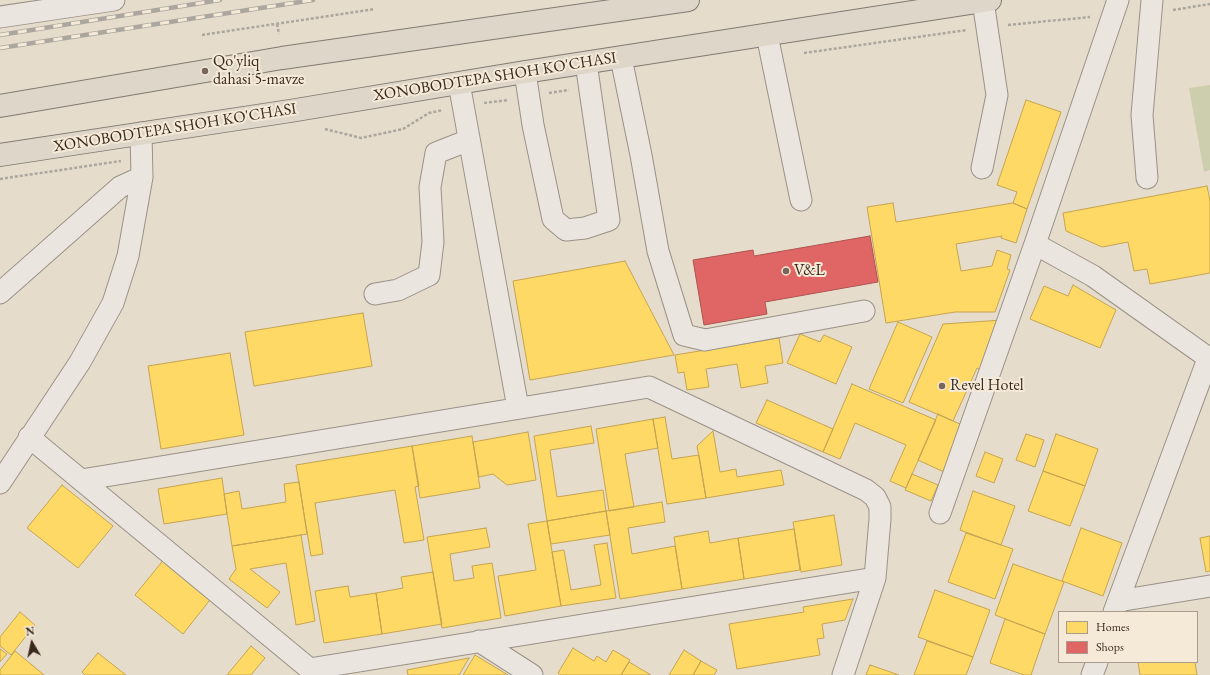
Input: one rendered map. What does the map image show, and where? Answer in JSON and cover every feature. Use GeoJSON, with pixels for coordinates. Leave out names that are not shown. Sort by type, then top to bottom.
{"type":"FeatureCollection","features":[{"type":"Feature","properties":{"kind":"highway"},"geometry":{"type":"LineString","coordinates":[[0,106],[282,58],[688,0]]}},
{"type":"Feature","properties":{"kind":"highway","name":"XONOBODTEPA SHOH KO'CHASI"},"geometry":{"type":"LineString","coordinates":[[0,155],[290,111],[525,72],[986,0]]}},
{"type":"Feature","properties":{"kind":"street"},"geometry":{"type":"LineString","coordinates":[[0,17],[114,0]]}},
{"type":"Feature","properties":{"kind":"street"},"geometry":{"type":"LineString","coordinates":[[982,168],[997,95],[987,28],[986,0]]}},
{"type":"Feature","properties":{"kind":"street"},"geometry":{"type":"LineString","coordinates":[[1147,178],[1142,114],[1151,6]]}},
{"type":"Feature","properties":{"kind":"street"},"geometry":{"type":"LineString","coordinates":[[940,512],[1035,244],[1116,8]]}},
{"type":"Feature","properties":{"kind":"street"},"geometry":{"type":"LineString","coordinates":[[767,35],[801,200]]}},
{"type":"Feature","properties":{"kind":"street"},"geometry":{"type":"LineString","coordinates":[[621,58],[641,155],[658,251],[684,335],[705,340],[864,311]]}},
{"type":"Feature","properties":{"kind":"street"},"geometry":{"type":"LineString","coordinates":[[525,72],[530,97],[533,125],[553,219],[566,230],[586,228],[609,220],[586,63]]}},
{"type":"Feature","properties":{"kind":"street"},"geometry":{"type":"LineString","coordinates":[[459,83],[518,408]]}},
{"type":"Feature","properties":{"kind":"street"},"geometry":{"type":"LineString","coordinates":[[0,483],[80,362],[113,303],[128,256],[142,177],[141,133]]}},
{"type":"Feature","properties":{"kind":"street"},"geometry":{"type":"LineString","coordinates":[[375,294],[398,290],[429,275],[433,242],[430,187],[436,153],[469,140]]}},
{"type":"Feature","properties":{"kind":"street"},"geometry":{"type":"LineString","coordinates":[[0,293],[120,187],[142,177]]}},
{"type":"Feature","properties":{"kind":"street"},"geometry":{"type":"LineString","coordinates":[[1035,244],[1094,276],[1209,359],[1116,606]]}},
{"type":"Feature","properties":{"kind":"street"},"geometry":{"type":"LineString","coordinates":[[80,480],[650,387],[866,490],[875,497],[880,507],[875,578],[843,675]]}},
{"type":"Feature","properties":{"kind":"street"},"geometry":{"type":"LineString","coordinates":[[29,437],[313,672],[480,641],[875,578]]}},
{"type":"Feature","properties":{"kind":"street"},"geometry":{"type":"LineString","coordinates":[[1116,606],[1210,586]]}},
{"type":"Feature","properties":{"kind":"street"},"geometry":{"type":"LineString","coordinates":[[480,641],[532,675]]}},
{"type":"Feature","properties":{"kind":"street"},"geometry":{"type":"LineString","coordinates":[[1092,675],[1097,663]]}},
{"type":"Feature","properties":{"kind":"path"},"geometry":{"type":"LineString","coordinates":[[1151,6],[1210,4]]}},
{"type":"Feature","properties":{"kind":"path"},"geometry":{"type":"LineString","coordinates":[[771,58],[987,28],[1116,8]]}},
{"type":"Feature","properties":{"kind":"path"},"geometry":{"type":"LineString","coordinates":[[202,35],[375,9]]}},
{"type":"Feature","properties":{"kind":"path"},"geometry":{"type":"LineString","coordinates":[[277,24],[279,34]]}},
{"type":"Feature","properties":{"kind":"path"},"geometry":{"type":"LineString","coordinates":[[318,130],[326,129],[361,138],[403,129],[429,113],[463,106],[530,97],[590,86]]}},
{"type":"Feature","properties":{"kind":"green space"},"geometry":{"type":"Polygon","coordinates":[[[1210,85],[1210,170],[1204,172],[1189,88],[1210,85]]]}},
{"type":"Feature","properties":{"kind":"building: Homes"},"geometry":{"type":"Polygon","coordinates":[[[1026,100],[1061,112],[1027,209],[1013,203],[1017,192],[997,185],[1026,100]]]}},
{"type":"Feature","properties":{"kind":"building: Homes"},"geometry":{"type":"Polygon","coordinates":[[[1207,186],[1210,201],[1210,273],[1150,284],[1147,269],[1134,271],[1128,242],[1102,247],[1066,231],[1063,213],[1207,186]]]}},
{"type":"Feature","properties":{"kind":"building: Homes"},"geometry":{"type":"Polygon","coordinates":[[[893,203],[896,222],[1013,203],[1027,209],[1016,243],[1001,238],[1002,236],[956,244],[961,271],[992,266],[997,250],[1011,255],[1007,269],[1010,270],[995,312],[955,312],[886,323],[867,207],[893,203]]]}},
{"type":"Feature","properties":{"kind":"building: Homes"},"geometry":{"type":"Polygon","coordinates":[[[625,261],[674,355],[530,380],[513,281],[625,261]]]}},
{"type":"Feature","properties":{"kind":"building: Homes"},"geometry":{"type":"Polygon","coordinates":[[[1073,285],[1116,310],[1100,348],[1030,319],[1044,286],[1068,296],[1073,285]]]}},
{"type":"Feature","properties":{"kind":"building: Homes"},"geometry":{"type":"Polygon","coordinates":[[[363,313],[372,366],[254,386],[245,332],[363,313]]]}},
{"type":"Feature","properties":{"kind":"building: Homes","name":"Revel Hotel"},"geometry":{"type":"Polygon","coordinates":[[[1003,320],[981,370],[977,368],[953,421],[909,402],[943,324],[1003,320]]]}},
{"type":"Feature","properties":{"kind":"building: Homes"},"geometry":{"type":"Polygon","coordinates":[[[898,322],[932,337],[903,403],[869,389],[898,322]]]}},
{"type":"Feature","properties":{"kind":"building: Homes"},"geometry":{"type":"Polygon","coordinates":[[[800,334],[820,342],[824,335],[852,347],[836,384],[787,363],[800,334]]]}},
{"type":"Feature","properties":{"kind":"building: Homes"},"geometry":{"type":"Polygon","coordinates":[[[779,338],[783,363],[765,366],[768,383],[741,388],[737,364],[706,369],[709,387],[687,390],[684,372],[678,373],[675,355],[779,338]]]}},
{"type":"Feature","properties":{"kind":"building: Homes"},"geometry":{"type":"Polygon","coordinates":[[[230,353],[244,435],[161,449],[148,366],[230,353]]]}},
{"type":"Feature","properties":{"kind":"building: Homes"},"geometry":{"type":"Polygon","coordinates":[[[852,384],[936,420],[906,488],[890,481],[906,445],[855,423],[840,459],[823,452],[852,384]]]}},
{"type":"Feature","properties":{"kind":"building: Homes"},"geometry":{"type":"Polygon","coordinates":[[[767,400],[833,429],[823,452],[756,423],[767,400]]]}},
{"type":"Feature","properties":{"kind":"building: Homes"},"geometry":{"type":"Polygon","coordinates":[[[938,414],[964,426],[944,472],[918,460],[938,414]]]}},
{"type":"Feature","properties":{"kind":"building: Homes"},"geometry":{"type":"Polygon","coordinates":[[[665,417],[672,459],[699,455],[706,498],[667,504],[653,419],[665,417]]]}},
{"type":"Feature","properties":{"kind":"building: Homes"},"geometry":{"type":"Polygon","coordinates":[[[653,419],[658,448],[625,454],[634,507],[609,511],[596,429],[653,419]]]}},
{"type":"Feature","properties":{"kind":"building: Homes"},"geometry":{"type":"Polygon","coordinates":[[[591,426],[594,443],[550,450],[557,497],[603,490],[606,511],[547,521],[534,436],[591,426]]]}},
{"type":"Feature","properties":{"kind":"building: Homes"},"geometry":{"type":"Polygon","coordinates":[[[713,431],[720,472],[736,469],[737,477],[781,470],[784,485],[706,498],[697,446],[713,431]]]}},
{"type":"Feature","properties":{"kind":"building: Homes"},"geometry":{"type":"Polygon","coordinates":[[[528,432],[536,480],[507,485],[493,474],[479,477],[473,442],[528,432]]]}},
{"type":"Feature","properties":{"kind":"building: Homes"},"geometry":{"type":"Polygon","coordinates":[[[1026,434],[1044,440],[1035,467],[1016,460],[1026,434]]]}},
{"type":"Feature","properties":{"kind":"building: Homes"},"geometry":{"type":"Polygon","coordinates":[[[1056,434],[1098,449],[1085,486],[1043,471],[1056,434]]]}},
{"type":"Feature","properties":{"kind":"building: Homes"},"geometry":{"type":"Polygon","coordinates":[[[472,436],[480,488],[420,498],[412,446],[472,436]]]}},
{"type":"Feature","properties":{"kind":"building: Homes"},"geometry":{"type":"Polygon","coordinates":[[[412,446],[419,486],[415,487],[424,540],[404,543],[395,490],[315,503],[323,554],[311,556],[296,465],[412,446]]]}},
{"type":"Feature","properties":{"kind":"building: Homes"},"geometry":{"type":"Polygon","coordinates":[[[985,452],[1003,459],[994,483],[976,476],[985,452]]]}},
{"type":"Feature","properties":{"kind":"building: Homes"},"geometry":{"type":"Polygon","coordinates":[[[1043,471],[1085,486],[1070,526],[1028,511],[1043,471]]]}},
{"type":"Feature","properties":{"kind":"building: Homes"},"geometry":{"type":"Polygon","coordinates":[[[912,474],[938,485],[931,501],[905,490],[912,474]]]}},
{"type":"Feature","properties":{"kind":"building: Homes"},"geometry":{"type":"Polygon","coordinates":[[[222,478],[227,514],[164,524],[158,489],[222,478]]]}},
{"type":"Feature","properties":{"kind":"building: Homes"},"geometry":{"type":"Polygon","coordinates":[[[299,482],[307,534],[232,546],[224,494],[239,491],[242,509],[286,502],[284,484],[299,482]]]}},
{"type":"Feature","properties":{"kind":"building: Homes"},"geometry":{"type":"Polygon","coordinates":[[[62,485],[113,526],[78,568],[27,528],[62,485]]]}},
{"type":"Feature","properties":{"kind":"building: Homes"},"geometry":{"type":"Polygon","coordinates":[[[973,491],[1015,506],[1001,545],[960,530],[973,491]]]}},
{"type":"Feature","properties":{"kind":"building: Homes"},"geometry":{"type":"Polygon","coordinates":[[[662,502],[665,522],[628,528],[632,554],[675,546],[682,589],[620,599],[606,511],[662,502]]]}},
{"type":"Feature","properties":{"kind":"building: Homes"},"geometry":{"type":"Polygon","coordinates":[[[606,511],[610,535],[551,544],[547,521],[606,511]]]}},
{"type":"Feature","properties":{"kind":"building: Homes"},"geometry":{"type":"Polygon","coordinates":[[[834,515],[842,565],[801,572],[793,522],[834,515]]]}},
{"type":"Feature","properties":{"kind":"building: Homes"},"geometry":{"type":"Polygon","coordinates":[[[547,521],[561,606],[505,616],[498,576],[536,570],[528,524],[547,521]]]}},
{"type":"Feature","properties":{"kind":"building: Homes"},"geometry":{"type":"Polygon","coordinates":[[[486,528],[490,547],[450,554],[454,581],[474,578],[472,566],[492,563],[501,618],[442,628],[427,537],[486,528]]]}},
{"type":"Feature","properties":{"kind":"building: Homes"},"geometry":{"type":"Polygon","coordinates":[[[1081,528],[1122,543],[1103,596],[1062,581],[1081,528]]]}},
{"type":"Feature","properties":{"kind":"building: Homes"},"geometry":{"type":"Polygon","coordinates":[[[794,529],[800,570],[744,579],[738,538],[794,529]]]}},
{"type":"Feature","properties":{"kind":"building: Homes"},"geometry":{"type":"Polygon","coordinates":[[[708,531],[710,543],[738,538],[744,579],[682,589],[674,537],[708,531]]]}},
{"type":"Feature","properties":{"kind":"building: Homes"},"geometry":{"type":"Polygon","coordinates":[[[966,533],[1013,549],[995,599],[948,582],[966,533]]]}},
{"type":"Feature","properties":{"kind":"building: Homes"},"geometry":{"type":"Polygon","coordinates":[[[301,535],[315,621],[296,625],[286,563],[250,569],[280,592],[267,608],[229,579],[236,569],[232,546],[301,535]]]}},
{"type":"Feature","properties":{"kind":"building: Homes"},"geometry":{"type":"Polygon","coordinates":[[[1210,536],[1210,571],[1206,572],[1200,538],[1210,536]]]}},
{"type":"Feature","properties":{"kind":"building: Homes"},"geometry":{"type":"Polygon","coordinates":[[[607,543],[616,598],[561,606],[552,552],[564,550],[571,590],[601,585],[594,545],[607,543]]]}},
{"type":"Feature","properties":{"kind":"building: Homes"},"geometry":{"type":"Polygon","coordinates":[[[165,558],[213,596],[183,634],[135,595],[165,558]]]}},
{"type":"Feature","properties":{"kind":"building: Homes"},"geometry":{"type":"Polygon","coordinates":[[[1013,564],[1064,582],[1045,634],[995,615],[1013,564]]]}},
{"type":"Feature","properties":{"kind":"building: Homes"},"geometry":{"type":"Polygon","coordinates":[[[433,572],[442,624],[382,634],[376,593],[403,588],[401,577],[433,572]]]}},
{"type":"Feature","properties":{"kind":"building: Homes"},"geometry":{"type":"Polygon","coordinates":[[[348,586],[350,597],[376,593],[382,634],[324,643],[315,591],[348,586]]]}},
{"type":"Feature","properties":{"kind":"building: Homes"},"geometry":{"type":"Polygon","coordinates":[[[935,590],[990,610],[973,657],[918,637],[935,590]]]}},
{"type":"Feature","properties":{"kind":"building: Homes"},"geometry":{"type":"Polygon","coordinates":[[[853,599],[845,620],[822,624],[824,638],[817,639],[820,655],[737,669],[729,624],[804,612],[803,607],[853,599]]]}},
{"type":"Feature","properties":{"kind":"building: Homes"},"geometry":{"type":"Polygon","coordinates":[[[20,612],[35,625],[11,655],[0,646],[0,637],[20,612]]]}},
{"type":"Feature","properties":{"kind":"building: Homes"},"geometry":{"type":"Polygon","coordinates":[[[1005,619],[1045,634],[1031,675],[1024,675],[990,663],[1005,619]]]}},
{"type":"Feature","properties":{"kind":"building: Homes"},"geometry":{"type":"Polygon","coordinates":[[[927,641],[973,657],[966,675],[914,675],[927,641]]]}},
{"type":"Feature","properties":{"kind":"building: Homes"},"geometry":{"type":"Polygon","coordinates":[[[251,646],[265,658],[251,675],[227,675],[251,646]]]}},
{"type":"Feature","properties":{"kind":"building: Homes"},"geometry":{"type":"Polygon","coordinates":[[[573,648],[594,661],[597,656],[606,662],[613,650],[630,660],[621,675],[561,675],[558,673],[573,648]]]}},
{"type":"Feature","properties":{"kind":"building: Homes"},"geometry":{"type":"Polygon","coordinates":[[[0,649],[7,654],[0,662],[0,649]]]}},
{"type":"Feature","properties":{"kind":"building: Homes"},"geometry":{"type":"Polygon","coordinates":[[[684,650],[701,661],[693,675],[669,675],[684,650]]]}},
{"type":"Feature","properties":{"kind":"building: Homes"},"geometry":{"type":"Polygon","coordinates":[[[15,651],[44,675],[0,675],[0,670],[15,651]]]}},
{"type":"Feature","properties":{"kind":"building: Homes"},"geometry":{"type":"Polygon","coordinates":[[[98,653],[126,675],[85,675],[82,672],[98,653]]]}},
{"type":"Feature","properties":{"kind":"building: Homes"},"geometry":{"type":"Polygon","coordinates":[[[475,655],[508,675],[463,675],[475,655]]]}},
{"type":"Feature","properties":{"kind":"building: Homes"},"geometry":{"type":"Polygon","coordinates":[[[469,658],[459,675],[408,675],[407,670],[469,658]]]}},
{"type":"Feature","properties":{"kind":"building: Homes"},"geometry":{"type":"Polygon","coordinates":[[[701,661],[717,670],[714,675],[693,675],[701,661]]]}},
{"type":"Feature","properties":{"kind":"building: Homes"},"geometry":{"type":"Polygon","coordinates":[[[629,662],[651,675],[621,675],[629,662]]]}},
{"type":"Feature","properties":{"kind":"building: Homes"},"geometry":{"type":"Polygon","coordinates":[[[1138,663],[1195,663],[1197,675],[1140,675],[1138,663]]]}},
{"type":"Feature","properties":{"kind":"building: Homes"},"geometry":{"type":"Polygon","coordinates":[[[870,665],[899,675],[866,675],[870,665]]]}},
{"type":"Feature","properties":{"kind":"building: Shops","name":"V&L"},"geometry":{"type":"Polygon","coordinates":[[[870,236],[878,282],[765,302],[767,314],[704,325],[693,260],[753,250],[754,256],[870,236]]]}},
{"type":"Feature","properties":{"kind":"railway"},"geometry":{"type":"LineString","coordinates":[[0,35],[220,0]]}},
{"type":"Feature","properties":{"kind":"railway"},"geometry":{"type":"LineString","coordinates":[[0,48],[313,0]]}},
{"type":"Feature","properties":{"kind":"place","name":"Qo'yliq dahasi 5-mavze"},"geometry":{"type":"Point","coordinates":[205,71]}},
{"type":"Feature","properties":{"kind":"place","name":"V&L"},"geometry":{"type":"Point","coordinates":[786,271]}},
{"type":"Feature","properties":{"kind":"place","name":"Revel Hotel"},"geometry":{"type":"Point","coordinates":[942,386]}}]}
